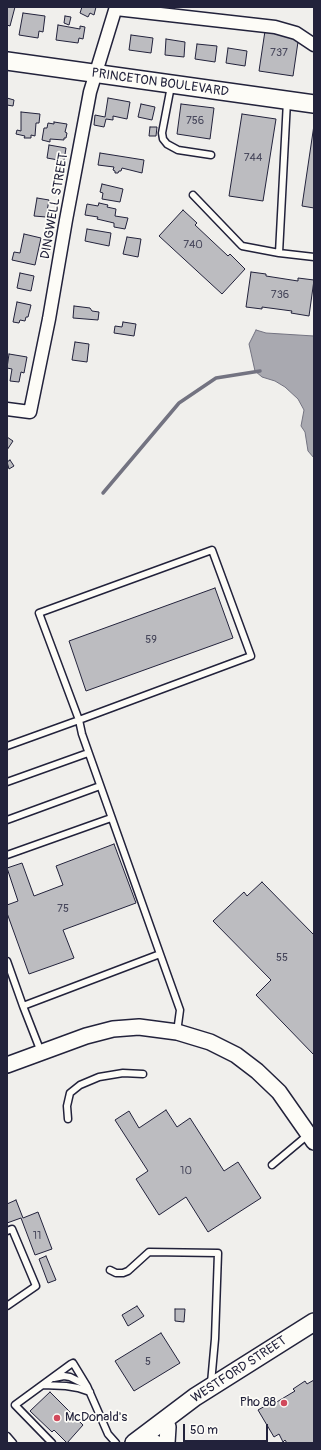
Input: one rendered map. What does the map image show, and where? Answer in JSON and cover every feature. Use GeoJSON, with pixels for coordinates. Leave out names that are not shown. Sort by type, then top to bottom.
{"type":"FeatureCollection","features":[{"type":"Feature","properties":{"kind":"main road","name":"PRINCETON BOULEVARD"},"geometry":{"type":"LineString","coordinates":[[7,61],[314,104]]}},
{"type":"Feature","properties":{"kind":"main road","name":"WESTFORD STREET"},"geometry":{"type":"LineString","coordinates":[[135,1443],[211,1387],[314,1322]]}},
{"type":"Feature","properties":{"kind":"street"},"geometry":{"type":"LineString","coordinates":[[116,8],[275,28],[296,33],[314,45]]}},
{"type":"Feature","properties":{"kind":"street","name":"DINGWELL STREET"},"geometry":{"type":"LineString","coordinates":[[7,409],[30,412],[49,319],[90,92],[116,8]]}},
{"type":"Feature","properties":{"kind":"street"},"geometry":{"type":"LineString","coordinates":[[7,1065],[86,1036],[113,1029],[139,1027],[177,1032],[210,1042],[236,1055],[258,1071],[280,1092],[312,1135]]}},
{"type":"Feature","properties":{"kind":"street"},"geometry":{"type":"LineString","coordinates":[[165,1420],[168,1427],[167,1443]]}},
{"type":"Feature","properties":{"kind":"street"},"geometry":{"type":"LineString","coordinates":[[135,1443],[147,1441],[156,1443]]}},
{"type":"Feature","properties":{"kind":"lane"},"geometry":{"type":"LineString","coordinates":[[171,84],[162,133],[164,139],[167,144],[178,150],[211,155]]}},
{"type":"Feature","properties":{"kind":"lane"},"geometry":{"type":"LineString","coordinates":[[279,253],[287,100]]}},
{"type":"Feature","properties":{"kind":"lane"},"geometry":{"type":"LineString","coordinates":[[193,195],[242,246],[279,253],[314,257]]}},
{"type":"Feature","properties":{"kind":"lane"},"geometry":{"type":"LineString","coordinates":[[7,746],[79,720],[251,656],[212,550],[39,613],[79,720],[88,753],[180,1010],[177,1032]]}},
{"type":"Feature","properties":{"kind":"lane"},"geometry":{"type":"LineString","coordinates":[[7,782],[88,753]]}},
{"type":"Feature","properties":{"kind":"lane"},"geometry":{"type":"LineString","coordinates":[[7,820],[100,786]]}},
{"type":"Feature","properties":{"kind":"lane"},"geometry":{"type":"LineString","coordinates":[[7,855],[111,818]]}},
{"type":"Feature","properties":{"kind":"lane"},"geometry":{"type":"LineString","coordinates":[[23,1006],[160,954]]}},
{"type":"Feature","properties":{"kind":"lane"},"geometry":{"type":"LineString","coordinates":[[7,961],[41,1052]]}},
{"type":"Feature","properties":{"kind":"lane"},"geometry":{"type":"LineString","coordinates":[[68,1118],[67,1106],[70,1093],[80,1084],[99,1077],[123,1073],[144,1074]]}},
{"type":"Feature","properties":{"kind":"lane"},"geometry":{"type":"LineString","coordinates":[[272,1165],[312,1135]]}},
{"type":"Feature","properties":{"kind":"lane"},"geometry":{"type":"LineString","coordinates":[[7,1231],[12,1229],[36,1286],[7,1306]]}},
{"type":"Feature","properties":{"kind":"lane"},"geometry":{"type":"LineString","coordinates":[[110,1270],[116,1273],[128,1271],[149,1252],[218,1253],[215,1340],[211,1387]]}},
{"type":"Feature","properties":{"kind":"lane"},"geometry":{"type":"LineString","coordinates":[[52,1443],[15,1405],[73,1363],[88,1386],[108,1434],[116,1443]]}},
{"type":"Feature","properties":{"kind":"lane"},"geometry":{"type":"LineString","coordinates":[[52,1378],[64,1376],[70,1377],[88,1386]]}},
{"type":"Feature","properties":{"kind":"lane"},"geometry":{"type":"LineString","coordinates":[[43,1385],[66,1386],[90,1392]]}},
{"type":"Feature","properties":{"kind":"lane"},"geometry":{"type":"LineString","coordinates":[[7,1436],[13,1443]]}},
{"type":"Feature","properties":{"kind":"shaded area"},"geometry":{"type":"Polygon","coordinates":[[[256,330],[266,333],[314,336],[314,458],[308,451],[305,432],[301,426],[304,410],[298,399],[285,387],[275,381],[262,377],[255,371],[249,344],[256,330]]]}},
{"type":"Feature","properties":{"kind":"building"},"geometry":{"type":"Polygon","coordinates":[[[7,7],[15,7],[10,26],[7,25],[7,7]]]}},
{"type":"Feature","properties":{"kind":"building"},"geometry":{"type":"Polygon","coordinates":[[[82,7],[96,7],[94,15],[90,13],[88,17],[80,13],[82,7]]]}},
{"type":"Feature","properties":{"kind":"building"},"geometry":{"type":"Polygon","coordinates":[[[23,13],[45,16],[43,32],[39,31],[38,38],[19,35],[23,13]]]}},
{"type":"Feature","properties":{"kind":"building"},"geometry":{"type":"Polygon","coordinates":[[[65,16],[71,17],[69,25],[64,23],[65,16]]]}},
{"type":"Feature","properties":{"kind":"building"},"geometry":{"type":"Polygon","coordinates":[[[58,25],[80,29],[80,26],[85,27],[83,39],[79,38],[78,43],[56,40],[58,25]]]}},
{"type":"Feature","properties":{"kind":"building"},"geometry":{"type":"Polygon","coordinates":[[[265,31],[299,35],[293,76],[259,71],[265,31]]]}},
{"type":"Feature","properties":{"kind":"building"},"geometry":{"type":"Polygon","coordinates":[[[131,35],[153,38],[151,53],[129,50],[131,35]]]}},
{"type":"Feature","properties":{"kind":"building"},"geometry":{"type":"Polygon","coordinates":[[[166,39],[185,42],[184,57],[165,55],[166,39]]]}},
{"type":"Feature","properties":{"kind":"building"},"geometry":{"type":"Polygon","coordinates":[[[197,44],[217,46],[215,62],[195,59],[197,44]]]}},
{"type":"Feature","properties":{"kind":"building"},"geometry":{"type":"Polygon","coordinates":[[[228,48],[247,51],[245,66],[226,63],[228,48]]]}},
{"type":"Feature","properties":{"kind":"building"},"geometry":{"type":"Polygon","coordinates":[[[7,98],[14,100],[13,106],[7,105],[7,98]]]}},
{"type":"Feature","properties":{"kind":"building"},"geometry":{"type":"Polygon","coordinates":[[[108,98],[130,102],[127,119],[113,116],[113,120],[106,119],[104,127],[94,125],[95,115],[105,117],[108,98]]]}},
{"type":"Feature","properties":{"kind":"building"},"geometry":{"type":"Polygon","coordinates":[[[141,104],[155,107],[152,120],[138,117],[141,104]]]}},
{"type":"Feature","properties":{"kind":"building"},"geometry":{"type":"Polygon","coordinates":[[[181,104],[214,108],[210,139],[177,134],[181,104]]]}},
{"type":"Feature","properties":{"kind":"building"},"geometry":{"type":"Polygon","coordinates":[[[21,112],[40,114],[39,123],[36,123],[35,136],[31,135],[31,138],[24,138],[25,136],[16,134],[17,130],[21,131],[21,112]]]}},
{"type":"Feature","properties":{"kind":"building"},"geometry":{"type":"Polygon","coordinates":[[[242,114],[276,119],[263,201],[229,196],[242,114]]]}},
{"type":"Feature","properties":{"kind":"building"},"geometry":{"type":"Polygon","coordinates":[[[54,122],[67,124],[65,132],[67,133],[66,138],[64,138],[64,140],[50,139],[50,142],[42,140],[44,128],[47,128],[48,123],[54,124],[54,122]]]}},
{"type":"Feature","properties":{"kind":"building"},"geometry":{"type":"Polygon","coordinates":[[[314,125],[314,208],[302,206],[314,125]]]}},
{"type":"Feature","properties":{"kind":"building"},"geometry":{"type":"Polygon","coordinates":[[[150,127],[157,127],[156,136],[149,136],[150,127]]]}},
{"type":"Feature","properties":{"kind":"building"},"geometry":{"type":"Polygon","coordinates":[[[49,145],[66,148],[64,161],[47,158],[49,145]]]}},
{"type":"Feature","properties":{"kind":"building"},"geometry":{"type":"Polygon","coordinates":[[[100,153],[144,160],[142,173],[122,168],[121,171],[115,173],[113,170],[114,167],[98,165],[100,153]]]}},
{"type":"Feature","properties":{"kind":"building"},"geometry":{"type":"Polygon","coordinates":[[[102,184],[123,189],[120,202],[102,199],[103,193],[100,192],[102,184]]]}},
{"type":"Feature","properties":{"kind":"building"},"geometry":{"type":"Polygon","coordinates":[[[37,198],[49,200],[46,217],[34,216],[37,198]]]}},
{"type":"Feature","properties":{"kind":"building"},"geometry":{"type":"Polygon","coordinates":[[[99,203],[116,209],[115,216],[128,218],[125,229],[114,227],[114,223],[97,219],[98,217],[85,215],[87,204],[98,206],[99,203]]]}},
{"type":"Feature","properties":{"kind":"building"},"geometry":{"type":"Polygon","coordinates":[[[183,210],[197,223],[195,225],[228,256],[230,254],[245,269],[222,294],[159,236],[183,210]]]}},
{"type":"Feature","properties":{"kind":"building"},"geometry":{"type":"Polygon","coordinates":[[[87,229],[111,233],[109,246],[85,241],[87,229]]]}},
{"type":"Feature","properties":{"kind":"building"},"geometry":{"type":"Polygon","coordinates":[[[24,234],[41,238],[35,265],[12,260],[14,252],[20,253],[24,234]]]}},
{"type":"Feature","properties":{"kind":"building"},"geometry":{"type":"Polygon","coordinates":[[[127,237],[141,239],[138,257],[123,254],[127,237]]]}},
{"type":"Feature","properties":{"kind":"building"},"geometry":{"type":"Polygon","coordinates":[[[251,272],[298,281],[298,278],[314,280],[309,316],[291,313],[292,311],[262,307],[262,309],[246,307],[251,272]]]}},
{"type":"Feature","properties":{"kind":"building"},"geometry":{"type":"Polygon","coordinates":[[[20,273],[34,276],[31,291],[17,288],[20,273]]]}},
{"type":"Feature","properties":{"kind":"building"},"geometry":{"type":"Polygon","coordinates":[[[17,302],[31,305],[28,317],[26,317],[25,321],[20,320],[19,323],[13,322],[17,302]]]}},
{"type":"Feature","properties":{"kind":"building"},"geometry":{"type":"Polygon","coordinates":[[[74,306],[90,308],[92,311],[99,312],[98,320],[73,318],[74,306]]]}},
{"type":"Feature","properties":{"kind":"building"},"geometry":{"type":"Polygon","coordinates":[[[123,322],[136,324],[134,336],[114,333],[115,326],[122,327],[123,322]]]}},
{"type":"Feature","properties":{"kind":"building"},"geometry":{"type":"Polygon","coordinates":[[[75,342],[89,344],[87,362],[72,360],[75,342]]]}},
{"type":"Feature","properties":{"kind":"building"},"geometry":{"type":"Polygon","coordinates":[[[9,354],[27,357],[24,373],[21,372],[19,382],[10,381],[12,369],[7,368],[9,354]]]}},
{"type":"Feature","properties":{"kind":"building"},"geometry":{"type":"Polygon","coordinates":[[[7,437],[13,441],[7,450],[7,437]]]}},
{"type":"Feature","properties":{"kind":"building"},"geometry":{"type":"Polygon","coordinates":[[[10,460],[14,466],[9,469],[7,462],[10,460]]]}},
{"type":"Feature","properties":{"kind":"building"},"geometry":{"type":"Polygon","coordinates":[[[215,588],[233,638],[86,691],[69,641],[215,588]]]}},
{"type":"Feature","properties":{"kind":"building"},"geometry":{"type":"Polygon","coordinates":[[[114,844],[136,903],[63,930],[74,958],[29,974],[7,913],[7,905],[18,901],[7,868],[22,863],[34,896],[63,885],[56,866],[114,844]]]}},
{"type":"Feature","properties":{"kind":"building"},"geometry":{"type":"Polygon","coordinates":[[[262,882],[314,935],[314,1055],[256,995],[271,980],[213,921],[244,892],[247,896],[262,882]]]}},
{"type":"Feature","properties":{"kind":"building"},"geometry":{"type":"Polygon","coordinates":[[[166,1110],[177,1127],[190,1118],[224,1171],[238,1162],[261,1198],[208,1232],[186,1197],[159,1215],[136,1179],[148,1171],[115,1120],[129,1111],[139,1128],[166,1110]]]}},
{"type":"Feature","properties":{"kind":"building"},"geometry":{"type":"Polygon","coordinates":[[[16,1200],[23,1218],[38,1212],[52,1249],[35,1255],[21,1218],[7,1223],[7,1204],[16,1200]]]}},
{"type":"Feature","properties":{"kind":"building"},"geometry":{"type":"Polygon","coordinates":[[[46,1256],[56,1280],[48,1283],[39,1259],[46,1256]]]}},
{"type":"Feature","properties":{"kind":"building"},"geometry":{"type":"Polygon","coordinates":[[[137,1306],[144,1316],[128,1326],[122,1315],[137,1306]]]}},
{"type":"Feature","properties":{"kind":"building"},"geometry":{"type":"Polygon","coordinates":[[[175,1309],[185,1309],[184,1322],[175,1321],[175,1309]]]}},
{"type":"Feature","properties":{"kind":"building"},"geometry":{"type":"Polygon","coordinates":[[[161,1333],[180,1363],[134,1391],[115,1361],[161,1333]]]}},
{"type":"Feature","properties":{"kind":"building"},"geometry":{"type":"Polygon","coordinates":[[[314,1380],[314,1443],[287,1443],[285,1440],[283,1442],[279,1434],[274,1437],[258,1410],[274,1401],[275,1403],[295,1391],[293,1389],[305,1381],[307,1384],[314,1380]]]}},
{"type":"Feature","properties":{"kind":"building","name":"McDonald's"},"geometry":{"type":"Polygon","coordinates":[[[50,1392],[83,1425],[67,1443],[54,1430],[52,1432],[30,1411],[50,1392]]]}},
{"type":"Feature","properties":{"kind":"waterway"},"geometry":{"type":"LineString","coordinates":[[103,493],[179,403],[216,378],[260,371]]}},
{"type":"Feature","properties":{"kind":"place","name":"Pho 88"},"geometry":{"type":"Point","coordinates":[284,1403]}},
{"type":"Feature","properties":{"kind":"place","name":"McDonald's"},"geometry":{"type":"Point","coordinates":[57,1418]}}]}
